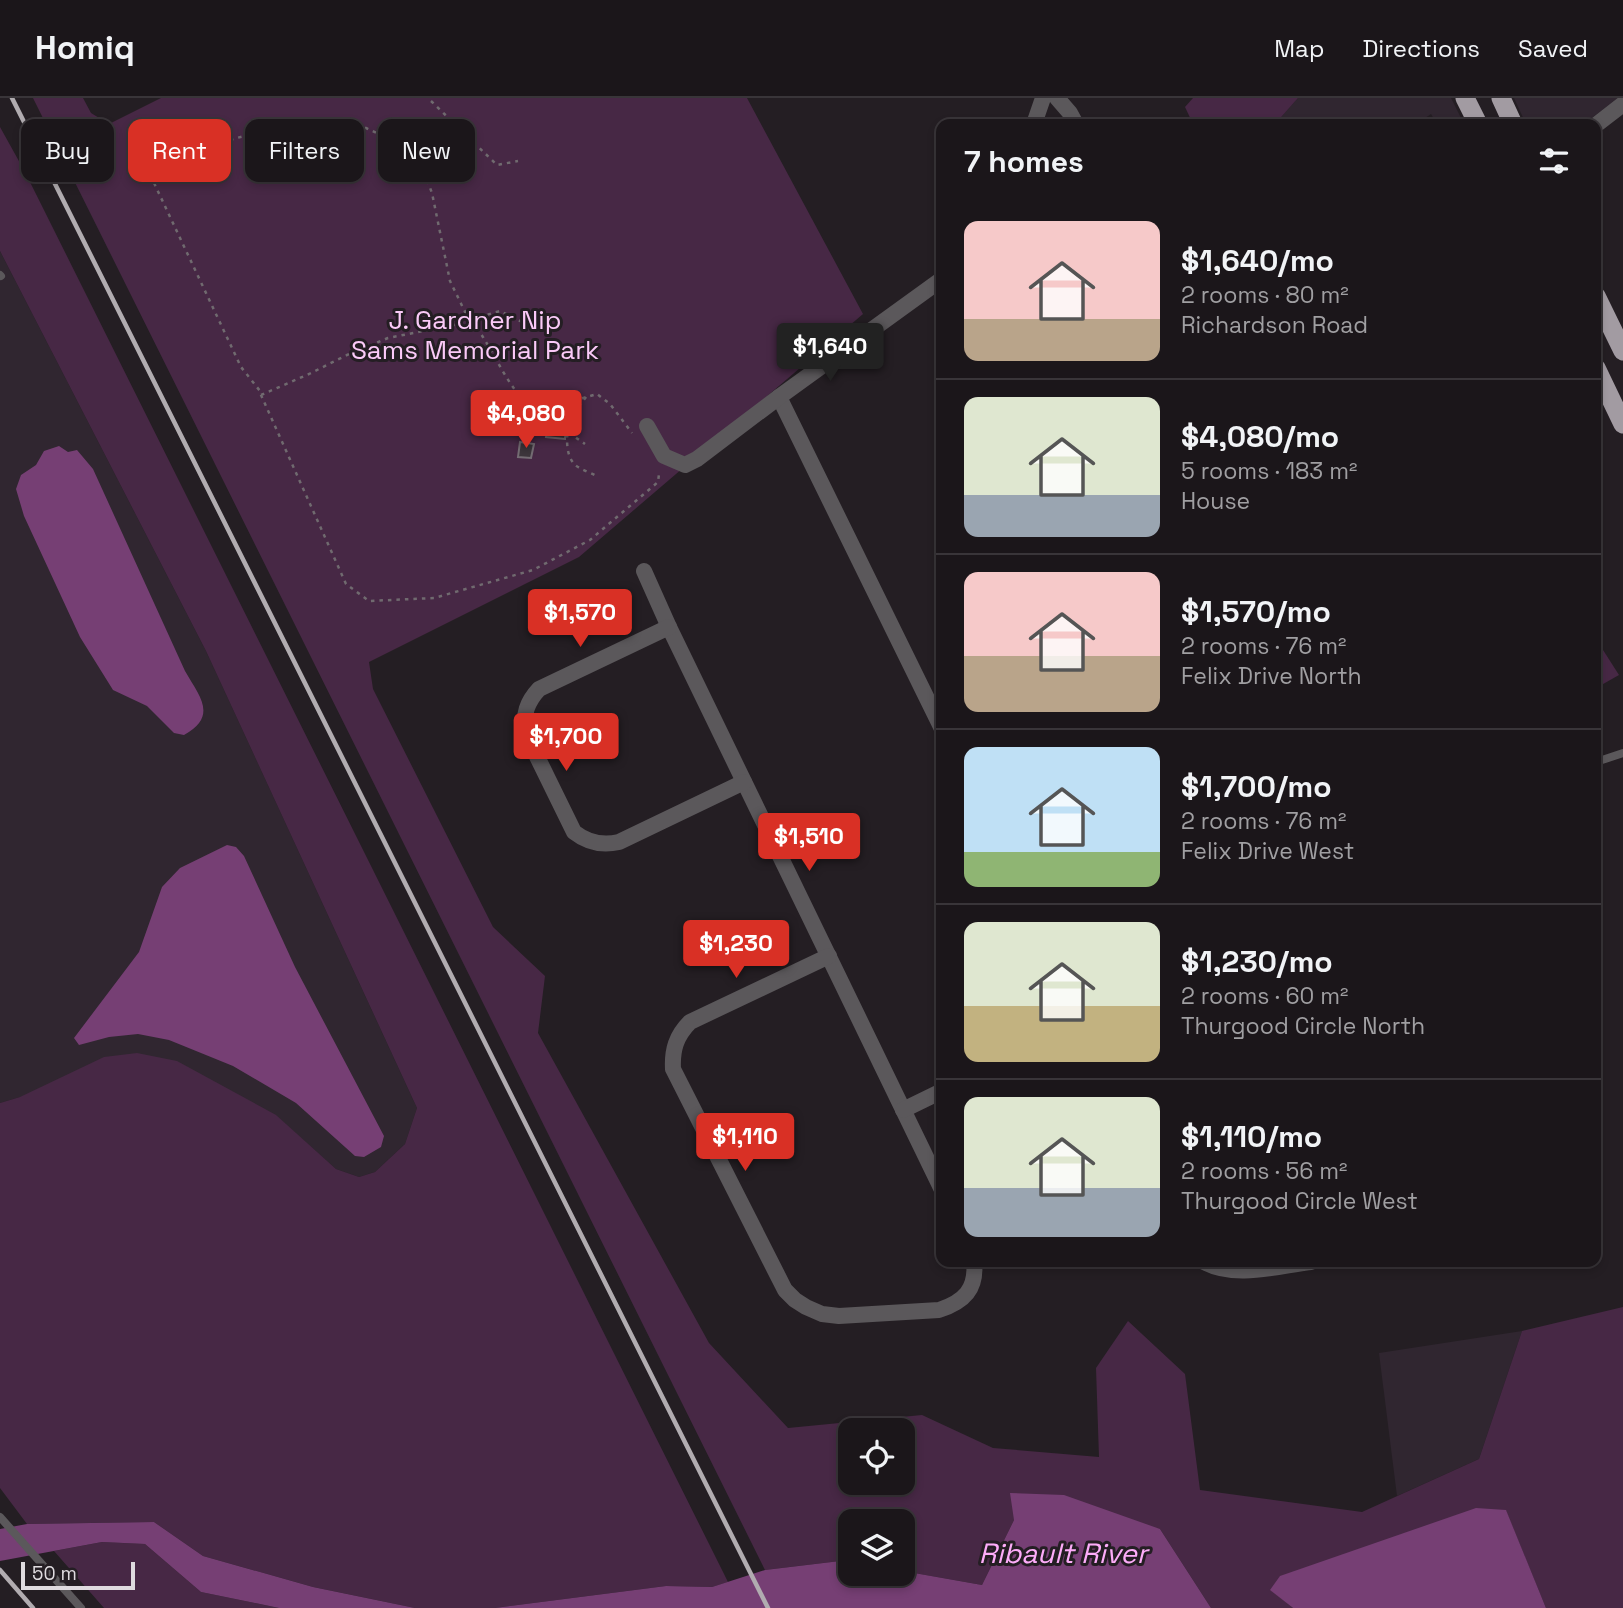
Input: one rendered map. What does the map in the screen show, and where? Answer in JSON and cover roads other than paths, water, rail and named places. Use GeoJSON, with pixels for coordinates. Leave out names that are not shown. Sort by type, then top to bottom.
{"type":"FeatureCollection","features":[{"type":"Feature","properties":{"kind":"highway"},"geometry":{"type":"LineString","coordinates":[[1465,98],[1476,119]]}},
{"type":"Feature","properties":{"kind":"highway"},"geometry":{"type":"LineString","coordinates":[[1501,98],[1511,119]]}},
{"type":"Feature","properties":{"kind":"highway"},"geometry":{"type":"LineString","coordinates":[[1601,306],[1623,351]]}},
{"type":"Feature","properties":{"kind":"highway"},"geometry":{"type":"LineString","coordinates":[[1601,378],[1623,424]]}},
{"type":"Feature","properties":{"kind":"street"},"geometry":{"type":"LineString","coordinates":[[1036,119],[1042,98]]}},
{"type":"Feature","properties":{"kind":"street"},"geometry":{"type":"LineString","coordinates":[[1057,98],[1073,119]]}},
{"type":"Feature","properties":{"kind":"street"},"geometry":{"type":"LineString","coordinates":[[1601,121],[1623,104]]}},
{"type":"Feature","properties":{"kind":"street"},"geometry":{"type":"LineString","coordinates":[[647,426],[664,456],[684,465],[697,459],[779,397],[936,287]]}},
{"type":"Feature","properties":{"kind":"street"},"geometry":{"type":"LineString","coordinates":[[779,397],[936,717]]}},
{"type":"Feature","properties":{"kind":"street"},"geometry":{"type":"LineString","coordinates":[[644,571],[936,1178]]}},
{"type":"Feature","properties":{"kind":"street"},"geometry":{"type":"LineString","coordinates":[[669,627],[540,689],[526,708],[523,718],[525,733],[575,832],[583,839],[595,843],[608,845],[619,842],[744,782]]}},
{"type":"Feature","properties":{"kind":"street"},"geometry":{"type":"LineString","coordinates":[[829,956],[690,1022],[676,1041],[673,1069],[785,1290],[795,1300],[822,1314],[839,1316],[939,1310],[952,1306],[969,1292],[974,1279],[974,1267]]}},
{"type":"Feature","properties":{"kind":"street"},"geometry":{"type":"LineString","coordinates":[[903,1110],[936,1094]]}},
{"type":"Feature","properties":{"kind":"street"},"geometry":{"type":"LineString","coordinates":[[1216,1267],[1228,1271],[1243,1271],[1273,1267]]}},
{"type":"Feature","properties":{"kind":"lane"},"geometry":{"type":"LineString","coordinates":[[1601,760],[1623,753]]}},
{"type":"Feature","properties":{"kind":"lane"},"geometry":{"type":"LineString","coordinates":[[0,1517],[81,1608]]}},
{"type":"Feature","properties":{"kind":"water"},"geometry":{"type":"Polygon","coordinates":[[[59,446],[68,452],[77,450],[93,469],[185,671],[200,698],[203,706],[201,721],[184,735],[174,733],[147,706],[113,690],[80,637],[24,516],[16,489],[21,475],[36,465],[44,451],[59,446]]]}},
{"type":"Feature","properties":{"kind":"water"},"geometry":{"type":"Polygon","coordinates":[[[227,845],[236,847],[244,856],[295,967],[384,1136],[381,1147],[364,1157],[355,1156],[296,1103],[233,1066],[169,1040],[138,1034],[109,1037],[79,1045],[74,1038],[139,952],[162,887],[180,868],[227,845]]]}},
{"type":"Feature","properties":{"kind":"water","name":"Ribault River"},"geometry":{"type":"Polygon","coordinates":[[[1010,1493],[1064,1495],[1160,1529],[1211,1608],[495,1608],[666,1586],[712,1587],[765,1570],[838,1561],[838,1586],[915,1586],[915,1573],[982,1585],[1014,1520],[1010,1493]]]}},
{"type":"Feature","properties":{"kind":"water"},"geometry":{"type":"Polygon","coordinates":[[[1476,1508],[1506,1510],[1546,1608],[1293,1608],[1270,1590],[1280,1576],[1476,1508]]]}},
{"type":"Feature","properties":{"kind":"water"},"geometry":{"type":"Polygon","coordinates":[[[154,1522],[203,1556],[313,1587],[415,1608],[279,1608],[201,1592],[145,1544],[102,1542],[0,1561],[0,1529],[27,1524],[154,1522]]]}},
{"type":"Feature","properties":{"kind":"railway"},"geometry":{"type":"LineString","coordinates":[[12,98],[768,1608]]}},
{"type":"Feature","properties":{"kind":"railway"},"geometry":{"type":"LineString","coordinates":[[0,1570],[33,1608]]}},
{"type":"Feature","properties":{"kind":"park label","name":"J. Gardner Nip Sams Memorial Park"},"geometry":{"type":"Point","coordinates":[475,335]}}]}
